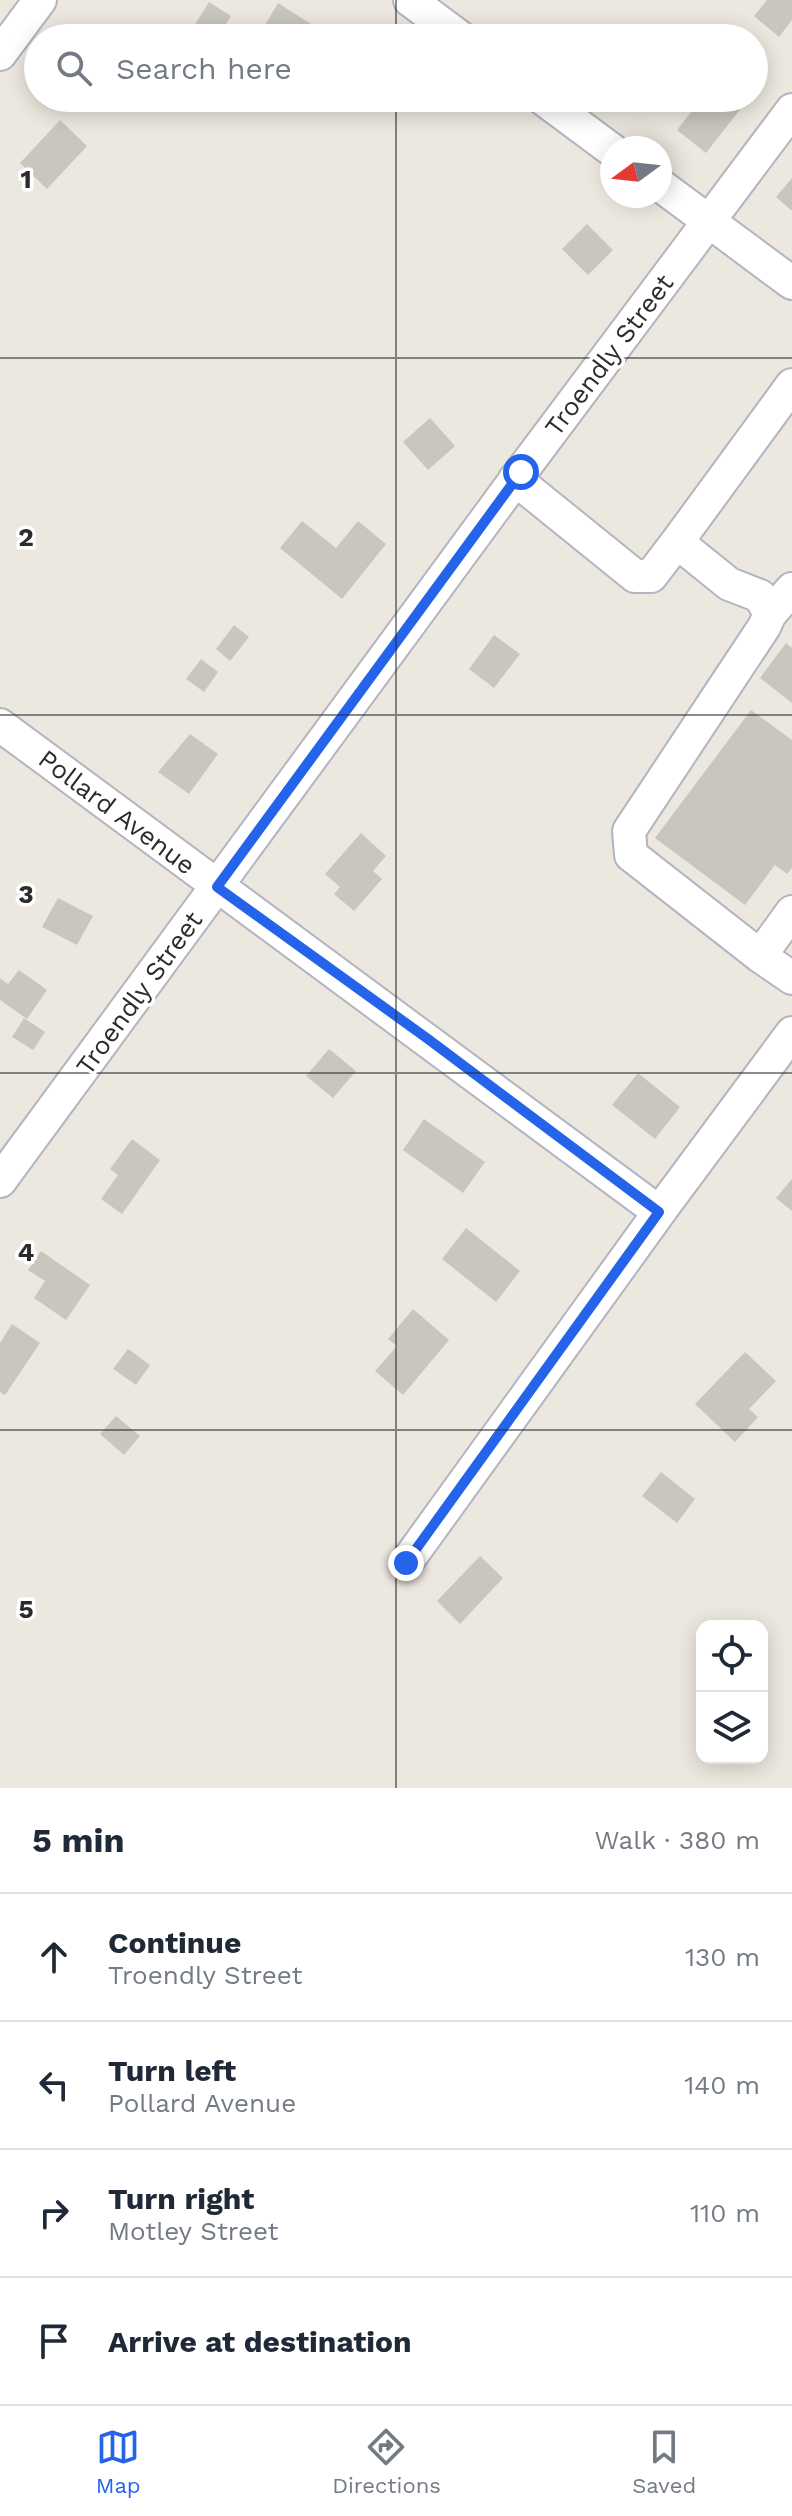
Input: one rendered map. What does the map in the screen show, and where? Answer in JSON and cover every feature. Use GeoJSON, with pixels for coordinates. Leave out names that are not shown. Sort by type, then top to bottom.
{"type":"FeatureCollection","features":[{"type":"Feature","properties":{"kind":"street"},"geometry":{"type":"LineString","coordinates":[[0,54],[40,0]]}},
{"type":"Feature","properties":{"kind":"street"},"geometry":{"type":"LineString","coordinates":[[410,0],[442,24]]}},
{"type":"Feature","properties":{"kind":"street","name":"Troendly Street"},"geometry":{"type":"LineString","coordinates":[[0,1181],[515,479],[792,110]]}},
{"type":"Feature","properties":{"kind":"street"},"geometry":{"type":"LineString","coordinates":[[561,112],[600,141]]}},
{"type":"Feature","properties":{"kind":"street"},"geometry":{"type":"LineString","coordinates":[[672,194],[792,283]]}},
{"type":"Feature","properties":{"kind":"street"},"geometry":{"type":"LineString","coordinates":[[515,479],[635,576],[651,576],[792,385]]}},
{"type":"Feature","properties":{"kind":"street"},"geometry":{"type":"LineString","coordinates":[[677,542],[729,584],[760,596],[770,614]]}},
{"type":"Feature","properties":{"kind":"street"},"geometry":{"type":"LineString","coordinates":[[792,589],[770,614],[629,831],[631,855],[792,978]]}},
{"type":"Feature","properties":{"kind":"street","name":"Pollard Avenue"},"geometry":{"type":"LineString","coordinates":[[0,725],[659,1212]]}},
{"type":"Feature","properties":{"kind":"street"},"geometry":{"type":"LineString","coordinates":[[760,956],[792,912]]}},
{"type":"Feature","properties":{"kind":"street"},"geometry":{"type":"LineString","coordinates":[[406,1563],[792,1033]]}},
{"type":"Feature","properties":{"kind":"building"},"geometry":{"type":"Polygon","coordinates":[[[767,0],[792,0],[792,20],[779,37],[768,28],[768,24],[754,16],[767,0]]]}},
{"type":"Feature","properties":{"kind":"building"},"geometry":{"type":"Polygon","coordinates":[[[209,2],[231,16],[226,24],[195,24],[209,2]]]}},
{"type":"Feature","properties":{"kind":"building"},"geometry":{"type":"Polygon","coordinates":[[[278,3],[311,24],[266,24],[278,3]]]}},
{"type":"Feature","properties":{"kind":"building"},"geometry":{"type":"Polygon","coordinates":[[[691,112],[738,112],[706,153],[677,130],[691,112]]]}},
{"type":"Feature","properties":{"kind":"building"},"geometry":{"type":"Polygon","coordinates":[[[60,120],[87,146],[47,189],[20,163],[60,120]]]}},
{"type":"Feature","properties":{"kind":"building"},"geometry":{"type":"Polygon","coordinates":[[[792,178],[792,211],[776,197],[792,178]]]}},
{"type":"Feature","properties":{"kind":"building"},"geometry":{"type":"Polygon","coordinates":[[[587,224],[613,250],[588,275],[562,249],[587,224]]]}},
{"type":"Feature","properties":{"kind":"building"},"geometry":{"type":"Polygon","coordinates":[[[430,418],[455,446],[428,470],[403,442],[430,418]]]}},
{"type":"Feature","properties":{"kind":"building"},"geometry":{"type":"Polygon","coordinates":[[[302,521],[336,548],[358,521],[386,544],[342,599],[280,548],[302,521]]]}},
{"type":"Feature","properties":{"kind":"building"},"geometry":{"type":"Polygon","coordinates":[[[234,625],[249,637],[230,661],[216,649],[234,625]]]}},
{"type":"Feature","properties":{"kind":"building"},"geometry":{"type":"Polygon","coordinates":[[[494,635],[520,654],[494,688],[469,669],[494,635]]]}},
{"type":"Feature","properties":{"kind":"building"},"geometry":{"type":"Polygon","coordinates":[[[786,643],[792,648],[792,703],[760,678],[786,643]]]}},
{"type":"Feature","properties":{"kind":"building"},"geometry":{"type":"Polygon","coordinates":[[[201,659],[218,672],[204,692],[186,679],[201,659]]]}},
{"type":"Feature","properties":{"kind":"building"},"geometry":{"type":"Polygon","coordinates":[[[751,710],[792,740],[792,868],[787,874],[775,865],[745,905],[655,838],[751,710]]]}},
{"type":"Feature","properties":{"kind":"building"},"geometry":{"type":"Polygon","coordinates":[[[190,734],[218,754],[189,794],[158,772],[190,734]]]}},
{"type":"Feature","properties":{"kind":"building"},"geometry":{"type":"Polygon","coordinates":[[[361,833],[386,856],[373,871],[382,879],[354,911],[334,894],[340,887],[325,874],[361,833]]]}},
{"type":"Feature","properties":{"kind":"building"},"geometry":{"type":"Polygon","coordinates":[[[58,898],[93,916],[77,945],[42,927],[58,898]]]}},
{"type":"Feature","properties":{"kind":"building"},"geometry":{"type":"Polygon","coordinates":[[[19,970],[47,990],[27,1019],[0,1000],[0,978],[8,984],[19,970]]]}},
{"type":"Feature","properties":{"kind":"building"},"geometry":{"type":"Polygon","coordinates":[[[24,1018],[45,1032],[33,1050],[12,1037],[24,1018]]]}},
{"type":"Feature","properties":{"kind":"building"},"geometry":{"type":"Polygon","coordinates":[[[329,1049],[356,1071],[333,1098],[306,1076],[329,1049]]]}},
{"type":"Feature","properties":{"kind":"building"},"geometry":{"type":"Polygon","coordinates":[[[638,1073],[680,1107],[655,1139],[612,1105],[638,1073]]]}},
{"type":"Feature","properties":{"kind":"building"},"geometry":{"type":"Polygon","coordinates":[[[424,1119],[485,1162],[463,1193],[403,1150],[424,1119]]]}},
{"type":"Feature","properties":{"kind":"building"},"geometry":{"type":"Polygon","coordinates":[[[132,1139],[160,1160],[122,1214],[101,1199],[118,1175],[110,1169],[132,1139]]]}},
{"type":"Feature","properties":{"kind":"building"},"geometry":{"type":"Polygon","coordinates":[[[792,1179],[792,1211],[776,1198],[792,1179]]]}},
{"type":"Feature","properties":{"kind":"building"},"geometry":{"type":"Polygon","coordinates":[[[466,1228],[520,1271],[496,1302],[442,1259],[466,1228]]]}},
{"type":"Feature","properties":{"kind":"building"},"geometry":{"type":"Polygon","coordinates":[[[41,1251],[90,1285],[66,1320],[34,1298],[45,1281],[28,1270],[41,1251]]]}},
{"type":"Feature","properties":{"kind":"building"},"geometry":{"type":"Polygon","coordinates":[[[413,1309],[449,1340],[403,1395],[375,1371],[397,1346],[388,1339],[413,1309]]]}},
{"type":"Feature","properties":{"kind":"building"},"geometry":{"type":"Polygon","coordinates":[[[12,1324],[40,1343],[5,1395],[0,1392],[0,1343],[12,1324]]]}},
{"type":"Feature","properties":{"kind":"building"},"geometry":{"type":"Polygon","coordinates":[[[128,1349],[150,1365],[136,1385],[113,1369],[128,1349]]]}},
{"type":"Feature","properties":{"kind":"building"},"geometry":{"type":"Polygon","coordinates":[[[745,1352],[776,1381],[749,1409],[758,1417],[735,1442],[695,1404],[745,1352]]]}},
{"type":"Feature","properties":{"kind":"building"},"geometry":{"type":"Polygon","coordinates":[[[116,1416],[140,1436],[124,1455],[100,1434],[116,1416]]]}},
{"type":"Feature","properties":{"kind":"building"},"geometry":{"type":"Polygon","coordinates":[[[661,1472],[695,1499],[677,1523],[642,1496],[661,1472]]]}},
{"type":"Feature","properties":{"kind":"building"},"geometry":{"type":"Polygon","coordinates":[[[480,1556],[503,1578],[460,1624],[437,1601],[480,1556]]]}},
{"type":"Feature","properties":{"kind":"route"},"geometry":{"type":"LineString","coordinates":[[406,1563],[659,1212],[428,1039],[217,887],[521,472]]}}]}
